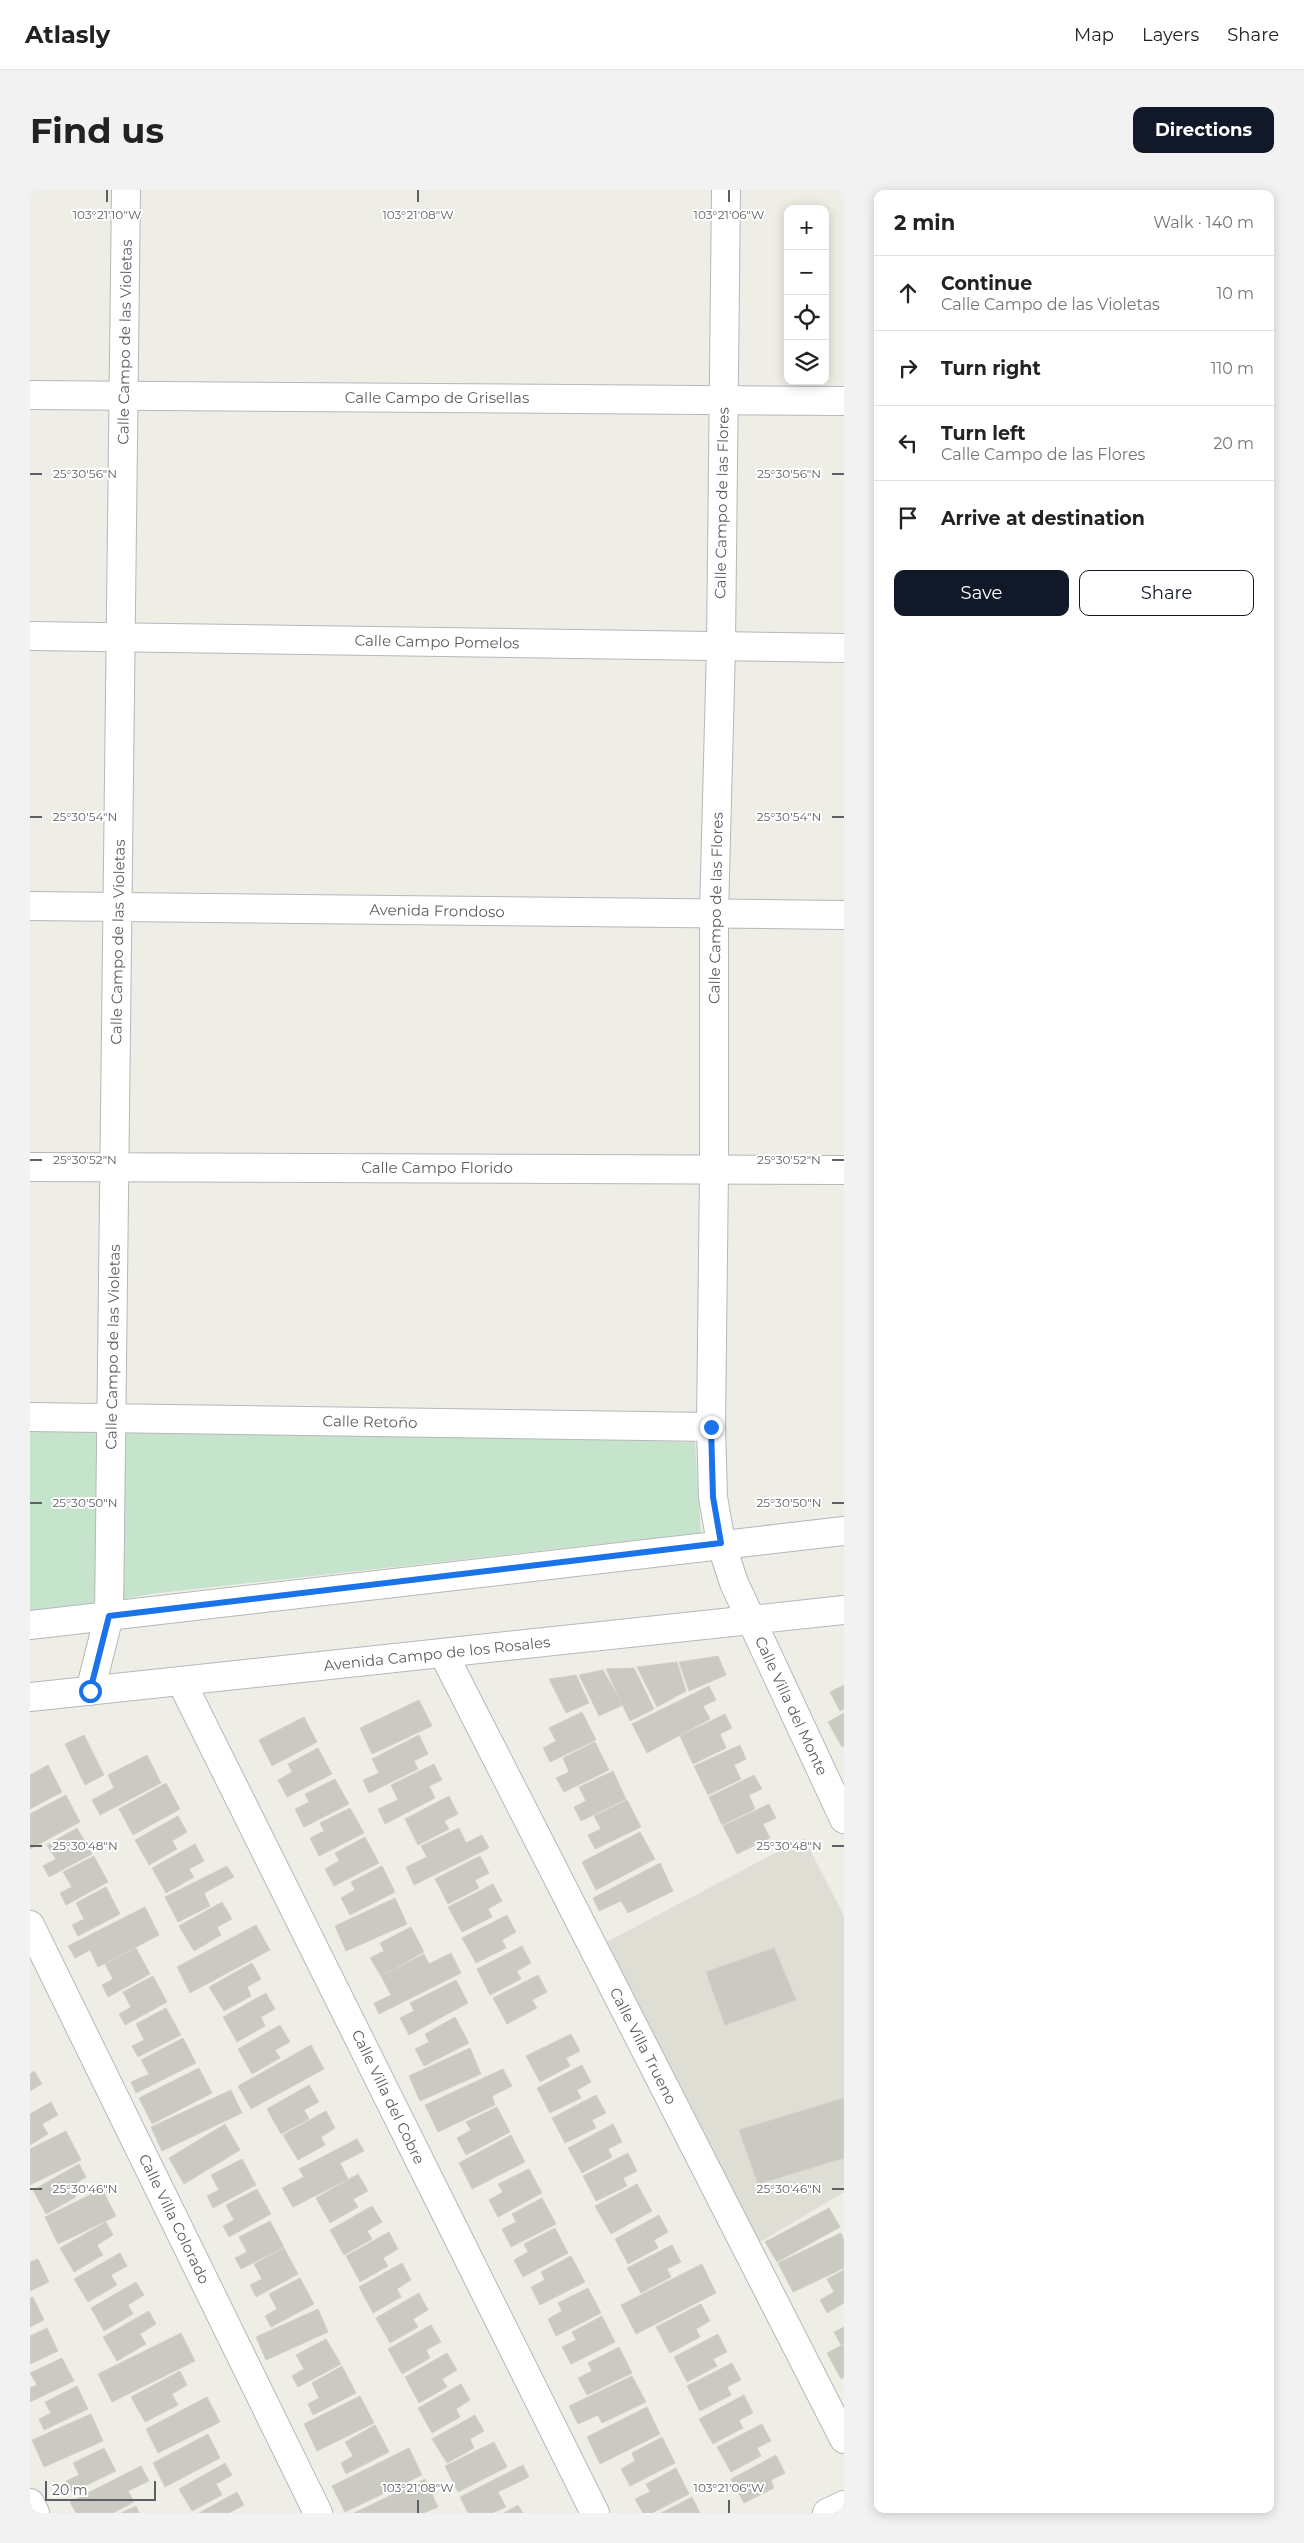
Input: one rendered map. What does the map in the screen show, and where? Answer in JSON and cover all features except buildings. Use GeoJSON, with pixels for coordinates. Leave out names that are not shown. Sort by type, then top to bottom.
{"type":"FeatureCollection","features":[{"type":"Feature","properties":{"kind":"street","name":"Calle Campo de las Violetas"},"geometry":{"type":"LineString","coordinates":[[90,1691],[109,1616],[116,1167],[126,190]]}},
{"type":"Feature","properties":{"kind":"street","name":"Calle Campo de las Flores"},"geometry":{"type":"LineString","coordinates":[[726,190],[721,647],[714,914],[711,1427],[713,1497],[721,1543],[734,1583],[751,1620]]}},
{"type":"Feature","properties":{"kind":"street","name":"Calle Campo de Grisellas"},"geometry":{"type":"LineString","coordinates":[[30,395],[844,401]]}},
{"type":"Feature","properties":{"kind":"street","name":"Calle Campo Pomelos"},"geometry":{"type":"LineString","coordinates":[[30,636],[844,648]]}},
{"type":"Feature","properties":{"kind":"street","name":"Avenida Frondoso"},"geometry":{"type":"LineString","coordinates":[[30,906],[844,915]]}},
{"type":"Feature","properties":{"kind":"street","name":"Calle Campo Florido"},"geometry":{"type":"LineString","coordinates":[[30,1167],[844,1170]]}},
{"type":"Feature","properties":{"kind":"street","name":"Calle Retoño"},"geometry":{"type":"LineString","coordinates":[[30,1417],[711,1427]]}},
{"type":"Feature","properties":{"kind":"street"},"geometry":{"type":"LineString","coordinates":[[30,1625],[721,1543],[844,1531]]}},
{"type":"Feature","properties":{"kind":"street","name":"Avenida Campo de los Rosales"},"geometry":{"type":"LineString","coordinates":[[30,1697],[844,1610]]}},
{"type":"Feature","properties":{"kind":"street","name":"Calle Villa del Monte"},"geometry":{"type":"LineString","coordinates":[[751,1620],[844,1818]]}},
{"type":"Feature","properties":{"kind":"street","name":"Calle Villa Trueno"},"geometry":{"type":"LineString","coordinates":[[443,1653],[844,2439]]}},
{"type":"Feature","properties":{"kind":"street","name":"Calle Villa del Cobre"},"geometry":{"type":"LineString","coordinates":[[181,1681],[595,2513]]}},
{"type":"Feature","properties":{"kind":"street","name":"Calle Villa Colorado"},"geometry":{"type":"LineString","coordinates":[[30,1925],[318,2513]]}},
{"type":"Feature","properties":{"kind":"street"},"geometry":{"type":"LineString","coordinates":[[30,2503],[35,2513]]}},
{"type":"Feature","properties":{"kind":"street"},"geometry":{"type":"LineString","coordinates":[[827,2513],[844,2504]]}},
{"type":"Feature","properties":{"kind":"shaded area"},"geometry":{"type":"Polygon","coordinates":[[[804,1838],[844,1916],[844,2192],[753,2246],[599,1946],[804,1838]]]}},
{"type":"Feature","properties":{"kind":"green space"},"geometry":{"type":"Polygon","coordinates":[[[127,1428],[695,1442],[701,1533],[150,1594],[86,1607],[30,1613],[30,1430],[127,1428]]]}},
{"type":"Feature","properties":{"kind":"route"},"geometry":{"type":"LineString","coordinates":[[90,1691],[109,1616],[721,1543],[713,1497],[711,1427]]}}]}
